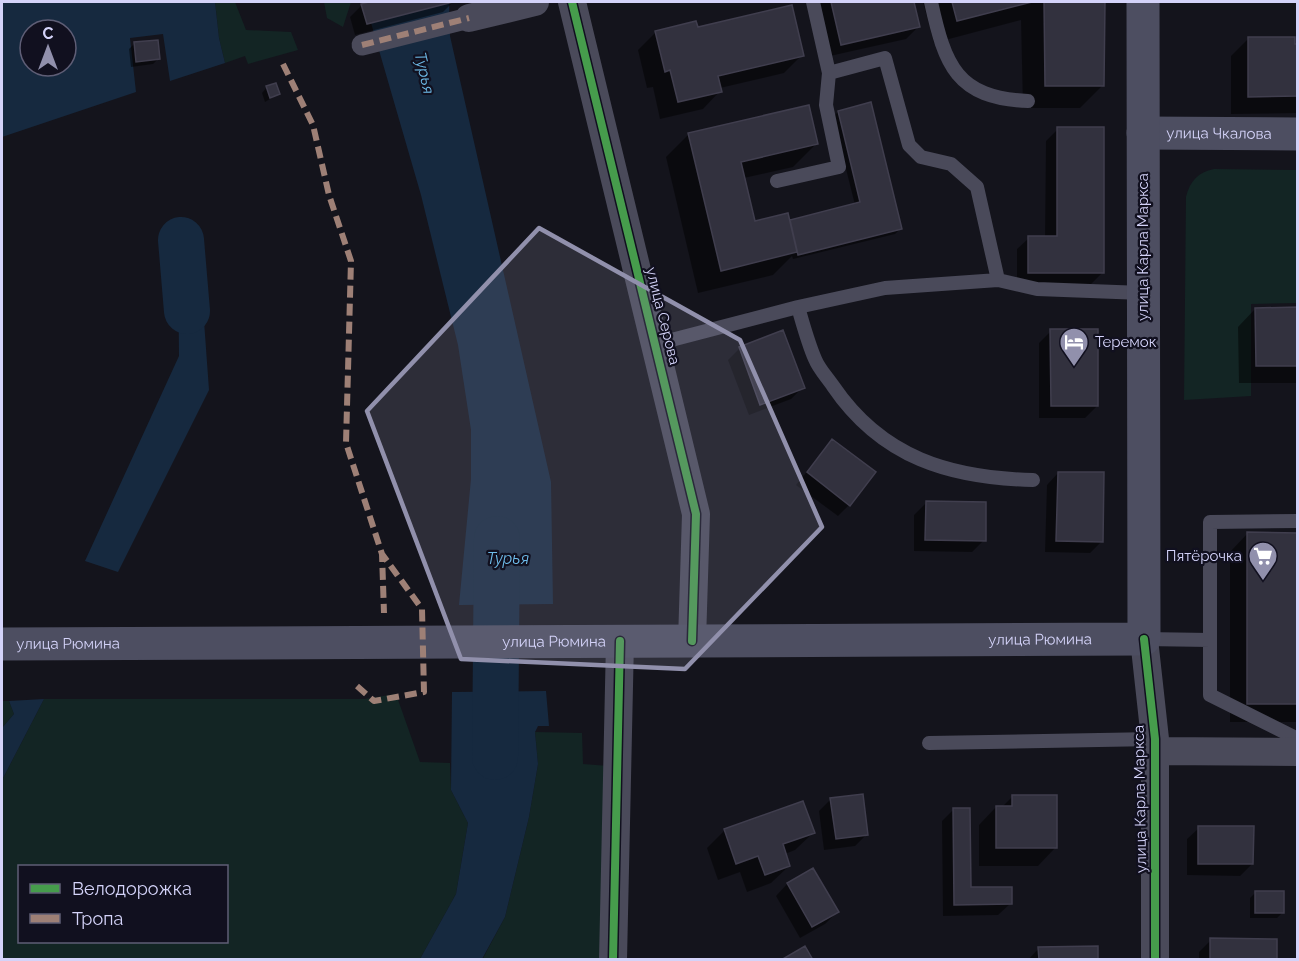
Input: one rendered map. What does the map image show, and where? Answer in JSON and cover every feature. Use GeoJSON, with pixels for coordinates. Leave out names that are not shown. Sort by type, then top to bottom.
{"type":"FeatureCollection","features":[{"type":"Feature","properties":{"kind":"main road","name":"улица Карла Маркса"},"geometry":{"type":"LineString","coordinates":[[1143,2],[1144,639]]}},
{"type":"Feature","properties":{"kind":"main road","name":"улица Чкалова"},"geometry":{"type":"LineString","coordinates":[[1143,133],[1298,134]]}},
{"type":"Feature","properties":{"kind":"main road","name":"улица Рюмина"},"geometry":{"type":"LineString","coordinates":[[2,644],[1144,639]]}},
{"type":"Feature","properties":{"kind":"street"},"geometry":{"type":"LineString","coordinates":[[362,45],[535,2]]}},
{"type":"Feature","properties":{"kind":"street","name":"улица Серова"},"geometry":{"type":"LineString","coordinates":[[572,2],[696,514],[692,641]]}},
{"type":"Feature","properties":{"kind":"street","name":"улица Карла Маркса"},"geometry":{"type":"LineString","coordinates":[[1144,639],[1155,745],[1155,960]]}},
{"type":"Feature","properties":{"kind":"street"},"geometry":{"type":"LineString","coordinates":[[613,960],[620,641]]}},
{"type":"Feature","properties":{"kind":"street"},"geometry":{"type":"LineString","coordinates":[[1155,745],[1298,752]]}},
{"type":"Feature","properties":{"kind":"lane"},"geometry":{"type":"LineString","coordinates":[[777,181],[839,167],[826,105],[829,73],[813,2]]}},
{"type":"Feature","properties":{"kind":"lane"},"geometry":{"type":"LineString","coordinates":[[931,2],[939,42],[958,77],[988,97],[1028,101]]}},
{"type":"Feature","properties":{"kind":"lane"},"geometry":{"type":"LineString","coordinates":[[829,73],[885,58],[909,146],[921,157],[951,164],[977,187],[998,280]]}},
{"type":"Feature","properties":{"kind":"lane"},"geometry":{"type":"LineString","coordinates":[[656,344],[798,307],[885,288],[998,280],[1037,289],[1143,292]]}},
{"type":"Feature","properties":{"kind":"lane"},"geometry":{"type":"LineString","coordinates":[[798,307],[815,360],[844,402],[874,432],[908,456],[960,474],[997,479],[1034,480]]}},
{"type":"Feature","properties":{"kind":"lane"},"geometry":{"type":"LineString","coordinates":[[1298,521],[1210,522],[1209,694],[1298,739]]}},
{"type":"Feature","properties":{"kind":"lane"},"geometry":{"type":"LineString","coordinates":[[1144,639],[1210,640]]}},
{"type":"Feature","properties":{"kind":"lane"},"geometry":{"type":"LineString","coordinates":[[929,743],[1155,745]]}},
{"type":"Feature","properties":{"kind":"highlighted area"},"geometry":{"type":"Polygon","coordinates":[[[539,228],[740,340],[822,527],[685,669],[461,659],[367,411],[539,228]]]}},
{"type":"Feature","properties":{"kind":"shaded area"},"geometry":{"type":"Polygon","coordinates":[[[215,2],[235,2],[246,30],[291,32],[298,50],[248,64],[245,56],[225,63],[219,38],[215,2]]]}},
{"type":"Feature","properties":{"kind":"shaded area"},"geometry":{"type":"Polygon","coordinates":[[[324,2],[351,2],[343,27],[327,18],[324,2]]]}},
{"type":"Feature","properties":{"kind":"shaded area"},"geometry":{"type":"Polygon","coordinates":[[[1214,169],[1297,170],[1297,303],[1251,304],[1251,396],[1184,400],[1186,197],[1195,178],[1203,172],[1214,169]]]}},
{"type":"Feature","properties":{"kind":"shaded area"},"geometry":{"type":"Polygon","coordinates":[[[396,694],[420,762],[450,763],[451,790],[468,823],[456,894],[420,959],[2,960],[2,780],[44,699],[364,699],[396,694]]]}},
{"type":"Feature","properties":{"kind":"shaded area"},"geometry":{"type":"Polygon","coordinates":[[[2,701],[9,701],[14,714],[2,728],[2,701]]]}},
{"type":"Feature","properties":{"kind":"shaded area"},"geometry":{"type":"Polygon","coordinates":[[[535,732],[582,733],[583,764],[609,766],[602,959],[482,960],[505,917],[529,817],[538,764],[535,732]]]}},
{"type":"Feature","properties":{"kind":"water"},"geometry":{"type":"Polygon","coordinates":[[[2,2],[215,2],[219,38],[225,63],[170,81],[163,34],[130,38],[136,92],[2,137],[2,2]]]}},
{"type":"Feature","properties":{"kind":"water","name":"Турья"},"geometry":{"type":"Polygon","coordinates":[[[365,2],[449,2],[450,36],[551,482],[553,604],[459,605],[471,479],[471,430],[458,345],[421,195],[365,2]]]}},
{"type":"Feature","properties":{"kind":"water"},"geometry":{"type":"Polygon","coordinates":[[[185,246],[200,307],[203,307],[209,390],[118,572],[85,561],[179,356],[178,248],[185,246]]]}},
{"type":"Feature","properties":{"kind":"water"},"geometry":{"type":"Polygon","coordinates":[[[546,691],[549,726],[538,726],[535,732],[538,764],[529,817],[505,917],[482,959],[420,959],[456,894],[468,823],[451,790],[452,692],[546,691]]]}},
{"type":"Feature","properties":{"kind":"water"},"geometry":{"type":"Polygon","coordinates":[[[44,699],[2,780],[2,728],[14,714],[9,701],[44,699]]]}},
{"type":"Feature","properties":{"kind":"building"},"geometry":{"type":"Polygon","coordinates":[[[369,2],[453,2],[367,24],[361,4],[369,2]]]}},
{"type":"Feature","properties":{"kind":"building"},"geometry":{"type":"Polygon","coordinates":[[[831,2],[914,2],[920,27],[841,45],[831,2]]]}},
{"type":"Feature","properties":{"kind":"building"},"geometry":{"type":"Polygon","coordinates":[[[952,2],[1032,2],[957,21],[952,2]]]}},
{"type":"Feature","properties":{"kind":"building"},"geometry":{"type":"Polygon","coordinates":[[[1044,2],[1105,2],[1104,86],[1045,86],[1044,2]]]}},
{"type":"Feature","properties":{"kind":"building"},"geometry":{"type":"Polygon","coordinates":[[[792,5],[804,56],[718,76],[722,92],[678,102],[670,70],[665,72],[655,31],[696,21],[698,27],[792,5]]]}},
{"type":"Feature","properties":{"kind":"building"},"geometry":{"type":"Polygon","coordinates":[[[1248,37],[1295,37],[1295,44],[1298,44],[1298,96],[1248,97],[1248,37]]]}},
{"type":"Feature","properties":{"kind":"building"},"geometry":{"type":"Polygon","coordinates":[[[158,40],[160,59],[136,62],[134,42],[158,40]]]}},
{"type":"Feature","properties":{"kind":"building"},"geometry":{"type":"Polygon","coordinates":[[[276,83],[280,94],[270,98],[266,86],[276,83]]]}},
{"type":"Feature","properties":{"kind":"building"},"geometry":{"type":"Polygon","coordinates":[[[871,102],[902,229],[798,255],[790,220],[860,202],[838,111],[871,102]]]}},
{"type":"Feature","properties":{"kind":"building"},"geometry":{"type":"Polygon","coordinates":[[[809,105],[818,144],[741,162],[755,221],[788,213],[797,252],[721,271],[688,133],[809,105]]]}},
{"type":"Feature","properties":{"kind":"building"},"geometry":{"type":"Polygon","coordinates":[[[1057,127],[1104,127],[1104,273],[1028,273],[1028,236],[1057,236],[1057,127]]]}},
{"type":"Feature","properties":{"kind":"building"},"geometry":{"type":"Polygon","coordinates":[[[1298,307],[1298,366],[1256,366],[1255,308],[1298,307]]]}},
{"type":"Feature","properties":{"kind":"building","name":"Теремок"},"geometry":{"type":"Polygon","coordinates":[[[1050,329],[1098,329],[1098,406],[1051,406],[1050,329]]]}},
{"type":"Feature","properties":{"kind":"building"},"geometry":{"type":"Polygon","coordinates":[[[783,330],[805,388],[760,405],[739,347],[783,330]]]}},
{"type":"Feature","properties":{"kind":"building"},"geometry":{"type":"Polygon","coordinates":[[[832,439],[876,472],[850,506],[807,472],[832,439]]]}},
{"type":"Feature","properties":{"kind":"building"},"geometry":{"type":"Polygon","coordinates":[[[1058,472],[1104,472],[1103,542],[1056,541],[1058,472]]]}},
{"type":"Feature","properties":{"kind":"building"},"geometry":{"type":"Polygon","coordinates":[[[926,501],[986,502],[986,541],[925,540],[926,501]]]}},
{"type":"Feature","properties":{"kind":"building"},"geometry":{"type":"Polygon","coordinates":[[[1247,532],[1298,533],[1298,704],[1247,704],[1247,532]]]}},
{"type":"Feature","properties":{"kind":"building"},"geometry":{"type":"Polygon","coordinates":[[[863,794],[868,835],[836,839],[830,798],[863,794]]]}},
{"type":"Feature","properties":{"kind":"building"},"geometry":{"type":"Polygon","coordinates":[[[1012,795],[1057,795],[1057,848],[996,848],[996,806],[1012,806],[1012,795]]]}},
{"type":"Feature","properties":{"kind":"building"},"geometry":{"type":"Polygon","coordinates":[[[803,801],[815,833],[783,844],[790,866],[765,875],[758,856],[736,864],[724,829],[803,801]]]}},
{"type":"Feature","properties":{"kind":"building"},"geometry":{"type":"Polygon","coordinates":[[[953,808],[970,808],[971,887],[1012,887],[1012,904],[954,905],[953,808]]]}},
{"type":"Feature","properties":{"kind":"building"},"geometry":{"type":"Polygon","coordinates":[[[1198,826],[1254,826],[1253,864],[1198,864],[1198,826]]]}},
{"type":"Feature","properties":{"kind":"building"},"geometry":{"type":"Polygon","coordinates":[[[813,868],[839,912],[812,927],[787,883],[813,868]]]}},
{"type":"Feature","properties":{"kind":"building"},"geometry":{"type":"Polygon","coordinates":[[[1255,891],[1284,891],[1284,913],[1255,913],[1255,891]]]}},
{"type":"Feature","properties":{"kind":"building"},"geometry":{"type":"Polygon","coordinates":[[[1210,938],[1277,939],[1277,960],[1210,960],[1210,938]]]}},
{"type":"Feature","properties":{"kind":"building"},"geometry":{"type":"Polygon","coordinates":[[[805,946],[813,960],[781,960],[805,946]]]}},
{"type":"Feature","properties":{"kind":"building"},"geometry":{"type":"Polygon","coordinates":[[[1098,946],[1098,960],[1039,960],[1038,947],[1098,946]]]}},
{"type":"Feature","properties":{"kind":"waterway"},"geometry":{"type":"LineString","coordinates":[[181,240],[187,311]]}},
{"type":"Feature","properties":{"kind":"waterway","name":"Турья"},"geometry":{"type":"LineString","coordinates":[[495,757],[497,539]]}},
{"type":"Feature","properties":{"kind":"marked path"},"geometry":{"type":"LineString","coordinates":[[362,45],[469,18]]}},
{"type":"Feature","properties":{"kind":"marked path"},"geometry":{"type":"LineString","coordinates":[[283,64],[313,125],[329,195],[351,261],[346,443],[382,554],[384,613]]}},
{"type":"Feature","properties":{"kind":"marked path"},"geometry":{"type":"LineString","coordinates":[[357,686],[374,701],[424,692],[422,609],[382,554]]}},
{"type":"Feature","properties":{"kind":"cycle path"},"geometry":{"type":"LineString","coordinates":[[572,2],[696,514],[692,641]]}},
{"type":"Feature","properties":{"kind":"cycle path"},"geometry":{"type":"LineString","coordinates":[[1144,639],[1155,739],[1155,960]]}},
{"type":"Feature","properties":{"kind":"cycle path"},"geometry":{"type":"LineString","coordinates":[[613,960],[620,641]]}},
{"type":"Feature","properties":{"kind":"place","name":"Теремок"},"geometry":{"type":"Point","coordinates":[1074,368]}},
{"type":"Feature","properties":{"kind":"place","name":"Пятёрочка"},"geometry":{"type":"Point","coordinates":[1263,582]}}]}
